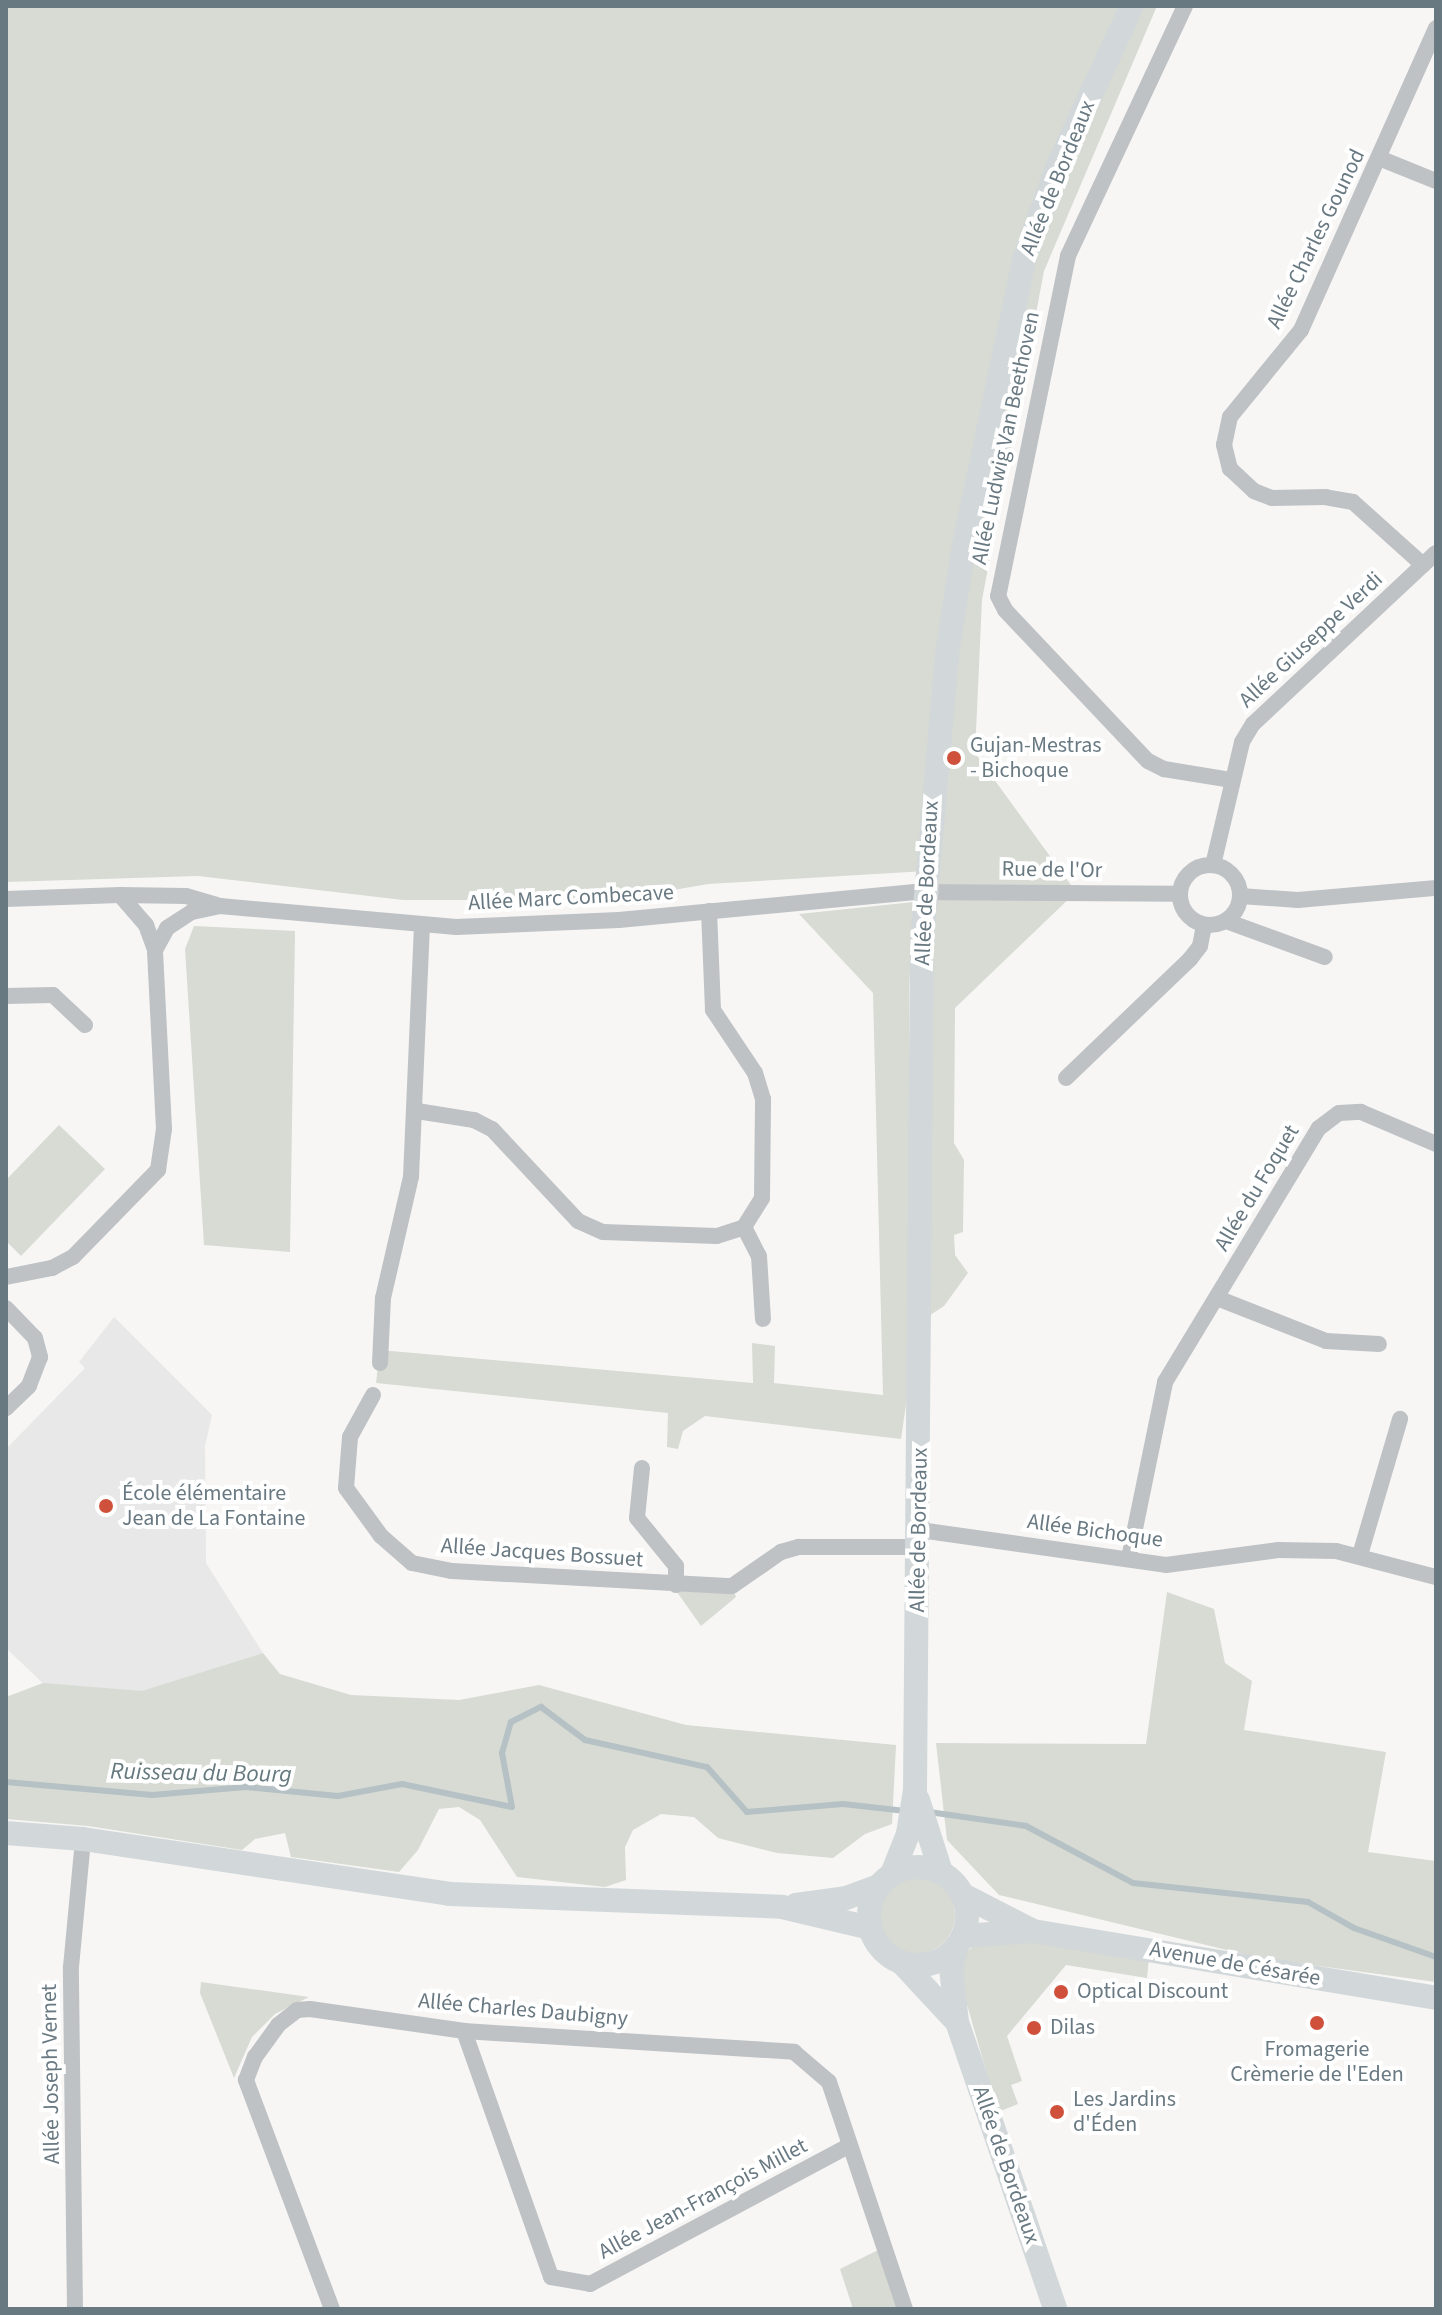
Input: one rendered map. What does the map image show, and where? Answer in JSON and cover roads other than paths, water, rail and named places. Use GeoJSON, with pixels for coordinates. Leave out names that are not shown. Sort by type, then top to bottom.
{"type":"FeatureCollection","features":[{"type":"Feature","properties":{"kind":"main road","name":"Allée de Bordeaux"},"geometry":{"type":"LineString","coordinates":[[885,1880],[917,1829],[925,891],[950,639],[1014,300],[1057,168],[1132,6]]}},
{"type":"Feature","properties":{"kind":"main road"},"geometry":{"type":"LineString","coordinates":[[885,1880],[869,1914],[870,1928],[882,1949],[902,1963],[932,1964],[960,1942],[967,1908],[963,1895],[941,1872],[917,1829]]}},
{"type":"Feature","properties":{"kind":"main road"},"geometry":{"type":"LineString","coordinates":[[6,1833],[83,1839],[450,1894],[782,1907],[846,1898],[916,1866],[941,1872]]}},
{"type":"Feature","properties":{"kind":"main road","name":"Avenue de Césarée"},"geometry":{"type":"LineString","coordinates":[[963,1895],[1033,1931],[1436,1998]]}},
{"type":"Feature","properties":{"kind":"main road"},"geometry":{"type":"LineString","coordinates":[[782,1907],[870,1928]]}},
{"type":"Feature","properties":{"kind":"main road","name":"Avenue de Césarée"},"geometry":{"type":"LineString","coordinates":[[960,1942],[1033,1931]]}},
{"type":"Feature","properties":{"kind":"main road","name":"Allée de Bordeaux"},"geometry":{"type":"LineString","coordinates":[[960,1942],[951,1982],[957,2022],[1055,2309]]}},
{"type":"Feature","properties":{"kind":"main road","name":"Allée de Bordeaux"},"geometry":{"type":"LineString","coordinates":[[902,1963],[957,2022]]}},
{"type":"Feature","properties":{"kind":"street","name":"Allée Ludwig Van Beethoven"},"geometry":{"type":"LineString","coordinates":[[1185,6],[1068,256],[998,596],[1005,610],[1148,761],[1164,769],[1232,780]]}},
{"type":"Feature","properties":{"kind":"street","name":"Allée Charles Gounod"},"geometry":{"type":"LineString","coordinates":[[1423,565],[1353,502],[1272,498],[1254,491],[1230,469],[1224,445],[1230,417],[1301,330],[1436,28]]}},
{"type":"Feature","properties":{"kind":"street"},"geometry":{"type":"LineString","coordinates":[[1379,158],[1436,181]]}},
{"type":"Feature","properties":{"kind":"street","name":"Allée Giuseppe Verdi"},"geometry":{"type":"LineString","coordinates":[[1213,865],[1232,780],[1253,724],[1436,553]]}},
{"type":"Feature","properties":{"kind":"street"},"geometry":{"type":"LineString","coordinates":[[1240,896],[1230,872],[1213,865],[1192,870],[1179,894],[1185,913],[1204,925],[1226,921],[1325,957]]}},
{"type":"Feature","properties":{"kind":"street"},"geometry":{"type":"LineString","coordinates":[[1240,896],[1298,900],[1436,888]]}},
{"type":"Feature","properties":{"kind":"street","name":"Rue de l'Or"},"geometry":{"type":"LineString","coordinates":[[925,891],[1179,894]]}},
{"type":"Feature","properties":{"kind":"street","name":"Allée Marc Combecave"},"geometry":{"type":"LineString","coordinates":[[6,899],[186,896],[220,906],[422,927],[619,920],[925,891]]}},
{"type":"Feature","properties":{"kind":"street"},"geometry":{"type":"LineString","coordinates":[[6,1277],[52,1268],[73,1257],[158,1170],[164,1129],[155,950],[146,925],[120,895]]}},
{"type":"Feature","properties":{"kind":"street"},"geometry":{"type":"LineString","coordinates":[[1226,921],[1240,896]]}},
{"type":"Feature","properties":{"kind":"street","name":"Allée Marc Combecave"},"geometry":{"type":"LineString","coordinates":[[155,950],[175,921],[220,906]]}},
{"type":"Feature","properties":{"kind":"street"},"geometry":{"type":"LineString","coordinates":[[417,1111],[474,1120],[492,1129],[578,1221],[603,1232],[717,1236],[744,1227],[762,1198],[763,1099],[755,1073],[713,1010],[709,911]]}},
{"type":"Feature","properties":{"kind":"street"},"geometry":{"type":"LineString","coordinates":[[1066,1078],[1190,959],[1200,946],[1204,925]]}},
{"type":"Feature","properties":{"kind":"street"},"geometry":{"type":"LineString","coordinates":[[380,1363],[383,1298],[411,1177],[417,1111],[422,927]]}},
{"type":"Feature","properties":{"kind":"street"},"geometry":{"type":"LineString","coordinates":[[6,996],[53,995],[85,1025]]}},
{"type":"Feature","properties":{"kind":"street","name":"Allée du Foquet"},"geometry":{"type":"LineString","coordinates":[[1129,1558],[1158,1399],[1319,1128],[1330,1118],[1361,1112],[1436,1144]]}},
{"type":"Feature","properties":{"kind":"street"},"geometry":{"type":"LineString","coordinates":[[744,1227],[759,1256],[763,1319]]}},
{"type":"Feature","properties":{"kind":"street"},"geometry":{"type":"LineString","coordinates":[[1217,1298],[1326,1341],[1379,1344]]}},
{"type":"Feature","properties":{"kind":"street"},"geometry":{"type":"LineString","coordinates":[[6,1308],[35,1338],[40,1357],[29,1386],[6,1408]]}},
{"type":"Feature","properties":{"kind":"street","name":"Allée Jacques Bossuet"},"geometry":{"type":"LineString","coordinates":[[373,1395],[350,1437],[346,1488],[381,1536],[412,1563],[452,1571],[732,1586],[781,1552],[799,1547],[919,1538]]}},
{"type":"Feature","properties":{"kind":"street"},"geometry":{"type":"LineString","coordinates":[[1360,1555],[1400,1419]]}},
{"type":"Feature","properties":{"kind":"street","name":"Allée Jacques Bossuet"},"geometry":{"type":"LineString","coordinates":[[642,1468],[637,1518],[676,1566],[676,1585]]}},
{"type":"Feature","properties":{"kind":"street","name":"Allée Bichoque"},"geometry":{"type":"LineString","coordinates":[[919,1538],[1129,1558],[1166,1565],[1278,1550],[1360,1555],[1436,1577]]}},
{"type":"Feature","properties":{"kind":"street","name":"Allée Joseph Vernet"},"geometry":{"type":"LineString","coordinates":[[75,2309],[71,1967],[83,1839]]}},
{"type":"Feature","properties":{"kind":"street","name":"Allée Charles Daubigny"},"geometry":{"type":"LineString","coordinates":[[332,2309],[250,2095],[250,2067],[278,2025],[297,2010],[464,2031],[794,2052],[829,2082],[905,2309]]}},
{"type":"Feature","properties":{"kind":"street","name":"Allée Jean-François Millet"},"geometry":{"type":"LineString","coordinates":[[464,2031],[551,2277],[590,2284],[848,2146]]}},
{"type":"Feature","properties":{"kind":"waterway","name":"Ruisseau du Bourg"},"geometry":{"type":"LineString","coordinates":[[6,1782],[152,1795],[246,1787],[338,1796],[402,1784],[512,1807],[502,1753],[511,1722],[541,1707],[585,1740],[707,1767],[747,1812],[843,1804],[906,1811]]}},
{"type":"Feature","properties":{"kind":"waterway","name":"Ruisseau du Bourg"},"geometry":{"type":"LineString","coordinates":[[929,1812],[1026,1826],[1133,1883],[1308,1902],[1354,1928],[1436,1957]]}},
{"type":"Feature","properties":{"kind":"place","name":"Gujan-Mestras - Bichoque"},"geometry":{"type":"Point","coordinates":[954,758]}},
{"type":"Feature","properties":{"kind":"place","name":"École élémentaire Jean de La Fontaine"},"geometry":{"type":"Point","coordinates":[106,1506]}},
{"type":"Feature","properties":{"kind":"place","name":"Optical Discount"},"geometry":{"type":"Point","coordinates":[1061,1992]}},
{"type":"Feature","properties":{"kind":"place","name":"Fromagerie Crèmerie de l'Eden"},"geometry":{"type":"Point","coordinates":[1317,2023]}},
{"type":"Feature","properties":{"kind":"place","name":"Dilas"},"geometry":{"type":"Point","coordinates":[1034,2028]}},
{"type":"Feature","properties":{"kind":"place","name":"Les Jardins d'Éden"},"geometry":{"type":"Point","coordinates":[1057,2112]}}]}
